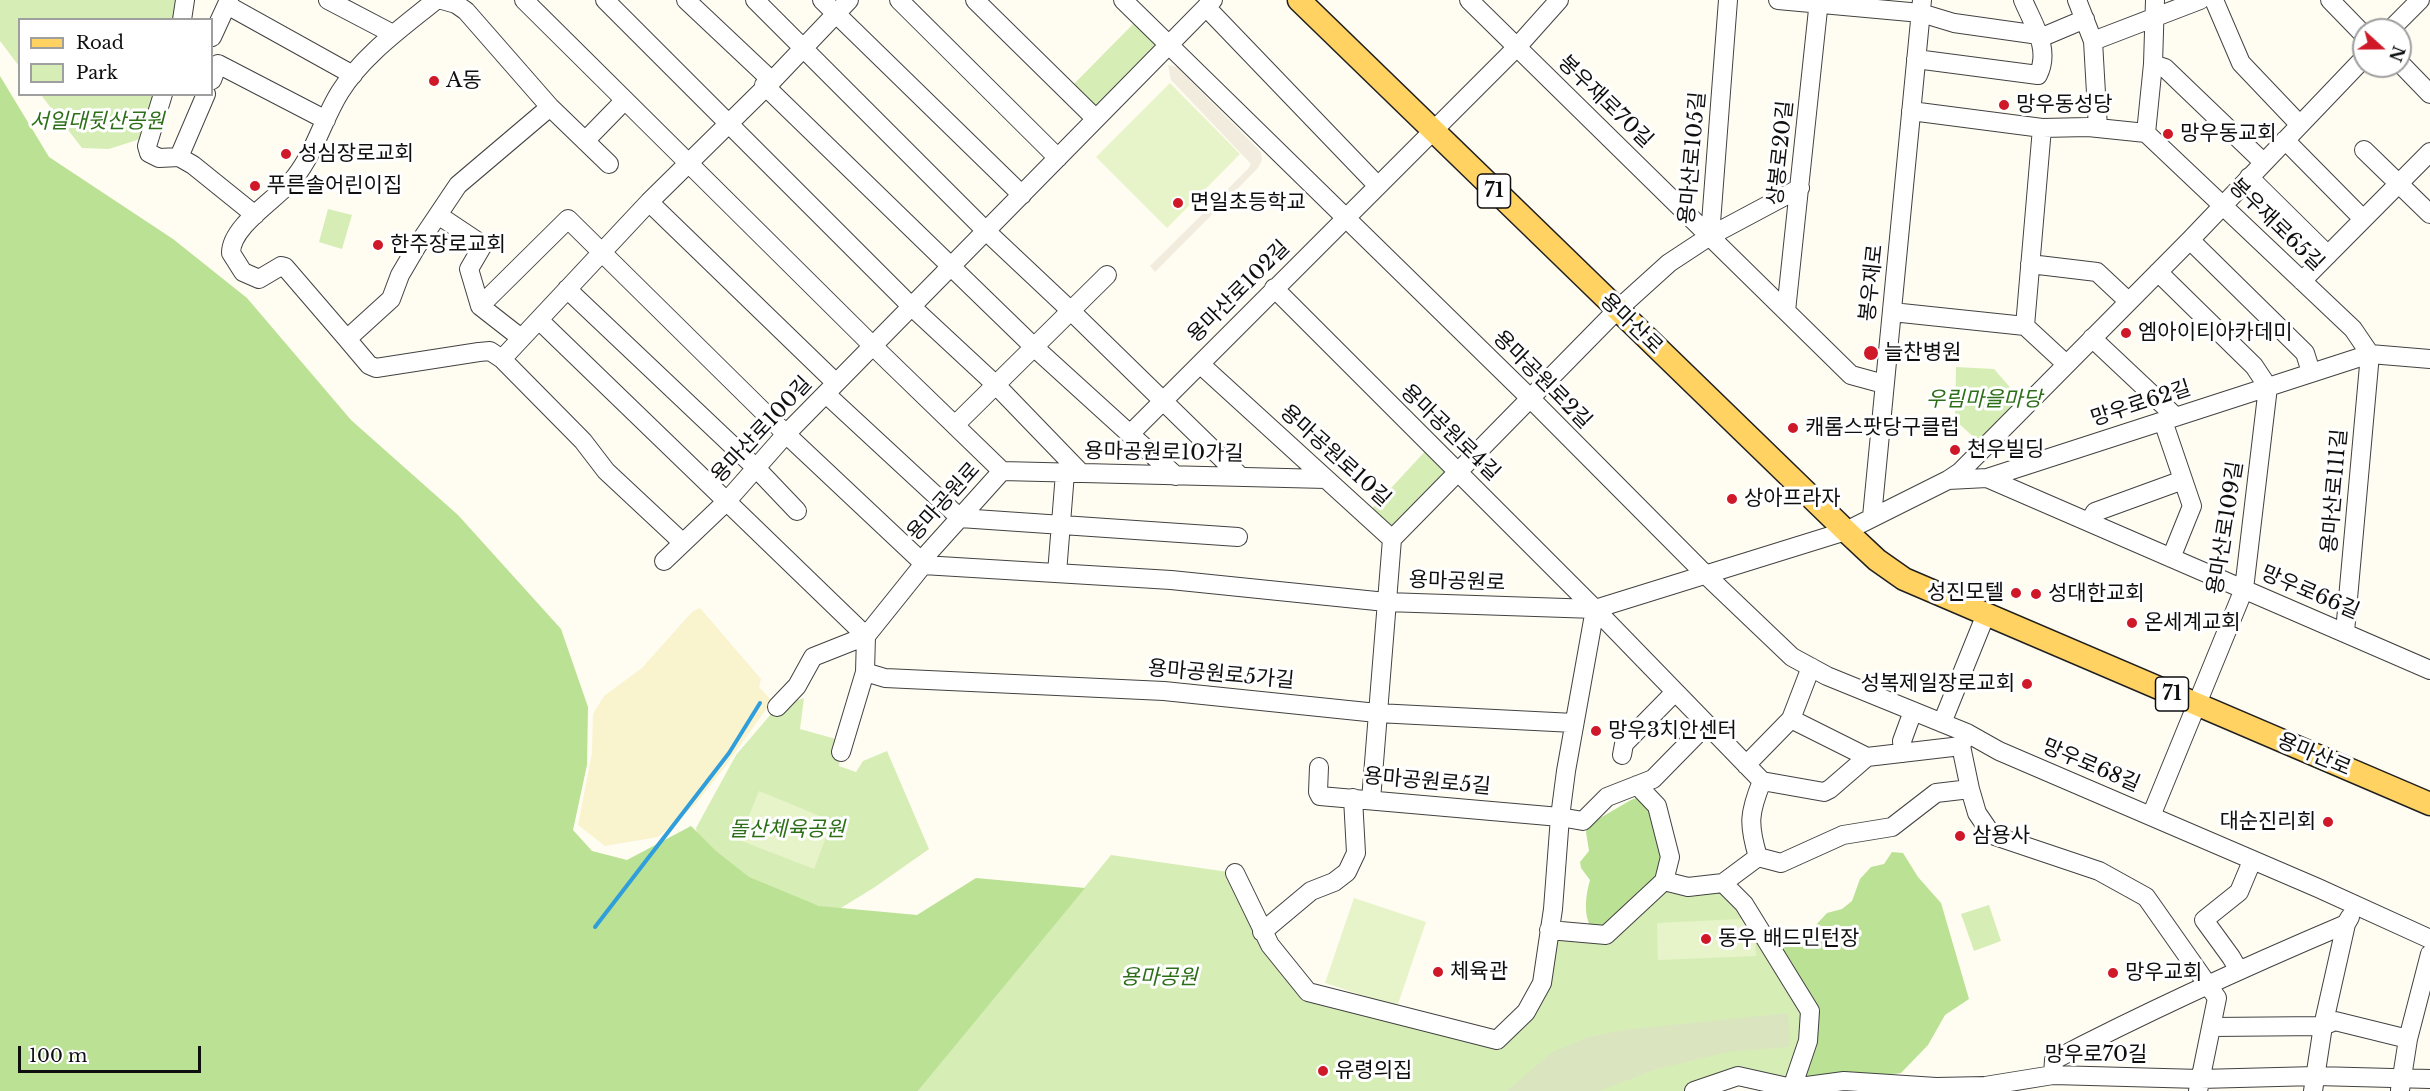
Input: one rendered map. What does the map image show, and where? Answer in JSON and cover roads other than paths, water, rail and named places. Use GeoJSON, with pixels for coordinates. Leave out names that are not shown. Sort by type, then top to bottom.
{"type":"FeatureCollection","features":[{"type":"Feature","properties":{"kind":"main road","name":"용마산로"},"geometry":{"type":"LineString","coordinates":[[1299,0],[1877,560],[1904,579],[2430,804]]}},
{"type":"Feature","properties":{"kind":"street"},"geometry":{"type":"LineString","coordinates":[[182,18],[185,0]]}},
{"type":"Feature","properties":{"kind":"street"},"geometry":{"type":"LineString","coordinates":[[328,0],[393,34]]}},
{"type":"Feature","properties":{"kind":"street"},"geometry":{"type":"LineString","coordinates":[[436,0],[393,34],[353,75],[339,93],[299,173],[255,215],[233,242],[231,253],[241,270],[253,278],[262,278],[281,266],[285,267],[369,365],[376,368],[490,351],[502,359],[583,441],[606,471],[682,542]]}},
{"type":"Feature","properties":{"kind":"street"},"geometry":{"type":"LineString","coordinates":[[442,0],[456,4],[466,11],[550,107],[609,164]]}},
{"type":"Feature","properties":{"kind":"street"},"geometry":{"type":"LineString","coordinates":[[524,0],[1002,471]]}},
{"type":"Feature","properties":{"kind":"street"},"geometry":{"type":"LineString","coordinates":[[605,0],[912,307],[996,385],[1073,473],[1061,525],[1057,573]]}},
{"type":"Feature","properties":{"kind":"street"},"geometry":{"type":"LineString","coordinates":[[686,0],[767,84],[1034,347],[1176,476]]}},
{"type":"Feature","properties":{"kind":"street"},"geometry":{"type":"LineString","coordinates":[[755,0],[986,231],[1241,477]]}},
{"type":"Feature","properties":{"kind":"street"},"geometry":{"type":"LineString","coordinates":[[822,0],[1022,195]]}},
{"type":"Feature","properties":{"kind":"street"},"geometry":{"type":"LineString","coordinates":[[502,359],[649,202],[849,0]]}},
{"type":"Feature","properties":{"kind":"street"},"geometry":{"type":"LineString","coordinates":[[899,0],[1058,159]]}},
{"type":"Feature","properties":{"kind":"street"},"geometry":{"type":"LineString","coordinates":[[975,0],[1095,118]]}},
{"type":"Feature","properties":{"kind":"street"},"geometry":{"type":"LineString","coordinates":[[1123,0],[1345,218]]}},
{"type":"Feature","properties":{"kind":"street","name":"봉우재로70길"},"geometry":{"type":"LineString","coordinates":[[1469,0],[1851,375],[1884,384]]}},
{"type":"Feature","properties":{"kind":"street","name":"용마산로102길"},"geometry":{"type":"LineString","coordinates":[[1130,435],[1274,288],[1517,47],[1559,0]]}},
{"type":"Feature","properties":{"kind":"street","name":"용마산로105길"},"geometry":{"type":"LineString","coordinates":[[1392,539],[1617,310],[1669,263],[1710,236],[1728,0]]}},
{"type":"Feature","properties":{"kind":"street"},"geometry":{"type":"LineString","coordinates":[[1778,0],[1921,6],[1954,23],[2039,37],[2085,20]]}},
{"type":"Feature","properties":{"kind":"street"},"geometry":{"type":"LineString","coordinates":[[1917,59],[2036,75],[2040,71],[2043,53],[2039,37],[2023,0]]}},
{"type":"Feature","properties":{"kind":"street"},"geometry":{"type":"LineString","coordinates":[[2077,0],[2093,41],[2098,128]]}},
{"type":"Feature","properties":{"kind":"street"},"geometry":{"type":"LineString","coordinates":[[2093,41],[2155,8],[2200,0]]}},
{"type":"Feature","properties":{"kind":"street"},"geometry":{"type":"LineString","coordinates":[[2214,0],[2241,63],[2300,125]]}},
{"type":"Feature","properties":{"kind":"street"},"geometry":{"type":"LineString","coordinates":[[2330,0],[2352,23]]}},
{"type":"Feature","properties":{"kind":"street"},"geometry":{"type":"LineString","coordinates":[[2402,18],[2420,0]]}},
{"type":"Feature","properties":{"kind":"street","name":"상봉로20길"},"geometry":{"type":"LineString","coordinates":[[1786,310],[1819,2]]}},
{"type":"Feature","properties":{"kind":"street"},"geometry":{"type":"LineString","coordinates":[[213,35],[228,3],[353,75]]}},
{"type":"Feature","properties":{"kind":"street"},"geometry":{"type":"LineString","coordinates":[[1209,3],[1378,186]]}},
{"type":"Feature","properties":{"kind":"street","name":"용마산로100길"},"geometry":{"type":"LineString","coordinates":[[664,561],[726,502],[786,434],[874,347],[1209,3]]}},
{"type":"Feature","properties":{"kind":"street","name":"봉우재로"},"geometry":{"type":"LineString","coordinates":[[1872,517],[1921,6]]}},
{"type":"Feature","properties":{"kind":"street"},"geometry":{"type":"LineString","coordinates":[[1911,111],[2042,128],[2098,128],[2146,133],[2155,8]]}},
{"type":"Feature","properties":{"kind":"street"},"geometry":{"type":"LineString","coordinates":[[2152,64],[2165,68],[2263,162]]}},
{"type":"Feature","properties":{"kind":"street"},"geometry":{"type":"LineString","coordinates":[[214,68],[326,120]]}},
{"type":"Feature","properties":{"kind":"street"},"geometry":{"type":"LineString","coordinates":[[1948,480],[1960,472],[2190,240],[2352,71]]}},
{"type":"Feature","properties":{"kind":"street"},"geometry":{"type":"LineString","coordinates":[[2412,75],[2430,94]]}},
{"type":"Feature","properties":{"kind":"street"},"geometry":{"type":"LineString","coordinates":[[162,96],[147,149],[155,157],[179,157],[197,167],[214,184],[255,215]]}},
{"type":"Feature","properties":{"kind":"street"},"geometry":{"type":"LineString","coordinates":[[179,157],[205,96]]}},
{"type":"Feature","properties":{"kind":"street"},"geometry":{"type":"LineString","coordinates":[[585,141],[625,100]]}},
{"type":"Feature","properties":{"kind":"street"},"geometry":{"type":"LineString","coordinates":[[347,339],[391,299],[400,275],[458,185],[550,107]]}},
{"type":"Feature","properties":{"kind":"street"},"geometry":{"type":"LineString","coordinates":[[2025,326],[2042,128]]}},
{"type":"Feature","properties":{"kind":"street","name":"봉우재로65길"},"geometry":{"type":"LineString","coordinates":[[2146,133],[2353,329],[2370,354]]}},
{"type":"Feature","properties":{"kind":"street"},"geometry":{"type":"LineString","coordinates":[[2285,140],[2363,219]]}},
{"type":"Feature","properties":{"kind":"street"},"geometry":{"type":"LineString","coordinates":[[2364,150],[2430,214]]}},
{"type":"Feature","properties":{"kind":"street"},"geometry":{"type":"LineString","coordinates":[[2302,281],[2430,152]]}},
{"type":"Feature","properties":{"kind":"street"},"geometry":{"type":"LineString","coordinates":[[2249,177],[2328,255]]}},
{"type":"Feature","properties":{"kind":"street"},"geometry":{"type":"LineString","coordinates":[[1710,236],[1800,188]]}},
{"type":"Feature","properties":{"kind":"street"},"geometry":{"type":"LineString","coordinates":[[649,202],[960,518],[1238,537]]}},
{"type":"Feature","properties":{"kind":"street"},"geometry":{"type":"LineString","coordinates":[[438,215],[483,245],[469,269],[480,306],[521,338]]}},
{"type":"Feature","properties":{"kind":"street","name":"용마공원로2길"},"geometry":{"type":"LineString","coordinates":[[1345,218],[1530,398],[1706,576]]}},
{"type":"Feature","properties":{"kind":"street"},"geometry":{"type":"LineString","coordinates":[[480,306],[568,219],[786,434],[922,563]]}},
{"type":"Feature","properties":{"kind":"street"},"geometry":{"type":"LineString","coordinates":[[2190,240],[2305,353],[2311,372]]}},
{"type":"Feature","properties":{"kind":"street"},"geometry":{"type":"LineString","coordinates":[[2030,264],[2097,272],[2128,301]]}},
{"type":"Feature","properties":{"kind":"street"},"geometry":{"type":"LineString","coordinates":[[2158,272],[2254,366],[2268,387]]}},
{"type":"Feature","properties":{"kind":"street"},"geometry":{"type":"LineString","coordinates":[[955,425],[1107,275]]}},
{"type":"Feature","properties":{"kind":"street","name":"용마공원로4길"},"geometry":{"type":"LineString","coordinates":[[1274,288],[1595,609],[1762,781]]}},
{"type":"Feature","properties":{"kind":"street"},"geometry":{"type":"LineString","coordinates":[[567,289],[756,468],[797,511]]}},
{"type":"Feature","properties":{"kind":"street"},"geometry":{"type":"LineString","coordinates":[[1892,312],[2025,326],[2066,363]]}},
{"type":"Feature","properties":{"kind":"street"},"geometry":{"type":"LineString","coordinates":[[539,320],[866,636],[865,672],[841,752]]}},
{"type":"Feature","properties":{"kind":"street"},"geometry":{"type":"LineString","coordinates":[[2092,338],[2169,419],[2183,480],[2192,506],[2171,558]]}},
{"type":"Feature","properties":{"kind":"street","name":"망우로62길"},"geometry":{"type":"LineString","coordinates":[[1872,517],[1948,480],[1987,478],[2370,354],[2430,359]]}},
{"type":"Feature","properties":{"kind":"street","name":"용마산로111길"},"geometry":{"type":"LineString","coordinates":[[2345,632],[2370,354]]}},
{"type":"Feature","properties":{"kind":"street","name":"용마공원로10길"},"geometry":{"type":"LineString","coordinates":[[1200,364],[1392,539],[1377,713],[1362,799],[1356,853],[1347,872],[1334,882],[1311,891],[1262,932]]}},
{"type":"Feature","properties":{"kind":"street","name":"용마산로109길"},"geometry":{"type":"LineString","coordinates":[[2198,705],[2244,589],[2268,387]]}},
{"type":"Feature","properties":{"kind":"street","name":"용마공원로"},"geometry":{"type":"LineString","coordinates":[[777,707],[797,686],[813,657],[866,636],[922,563],[1002,471]]}},
{"type":"Feature","properties":{"kind":"street","name":"용마공원로10가길"},"geometry":{"type":"LineString","coordinates":[[1002,471],[1326,478]]}},
{"type":"Feature","properties":{"kind":"street","name":"망우로66길"},"geometry":{"type":"LineString","coordinates":[[1987,478],[2430,670]]}},
{"type":"Feature","properties":{"kind":"street"},"geometry":{"type":"LineString","coordinates":[[2089,522],[2095,512],[2183,480]]}},
{"type":"Feature","properties":{"kind":"street"},"geometry":{"type":"LineString","coordinates":[[1846,531],[1872,517]]}},
{"type":"Feature","properties":{"kind":"street","name":"용마공원로"},"geometry":{"type":"LineString","coordinates":[[922,563],[1172,580],[1386,602],[1595,609],[1846,531]]}},
{"type":"Feature","properties":{"kind":"street","name":"망우로68길"},"geometry":{"type":"LineString","coordinates":[[1706,576],[1792,657],[1811,667],[1942,723],[1964,739],[1999,751],[2151,816],[2430,939]]}},
{"type":"Feature","properties":{"kind":"street"},"geometry":{"type":"LineString","coordinates":[[1235,873],[1262,932],[1308,992],[1497,1040],[1526,1012],[1542,982],[1560,818],[1574,723],[1595,609]]}},
{"type":"Feature","properties":{"kind":"street"},"geometry":{"type":"LineString","coordinates":[[1942,723],[1986,614]]}},
{"type":"Feature","properties":{"kind":"street"},"geometry":{"type":"LineString","coordinates":[[1746,765],[1791,719],[1811,667]]}},
{"type":"Feature","properties":{"kind":"street","name":"용마공원로5가길"},"geometry":{"type":"LineString","coordinates":[[865,672],[885,678],[1164,691],[1377,713],[1574,723]]}},
{"type":"Feature","properties":{"kind":"street"},"geometry":{"type":"LineString","coordinates":[[1622,755],[1624,744],[1675,692]]}},
{"type":"Feature","properties":{"kind":"street"},"geometry":{"type":"LineString","coordinates":[[2151,816],[2198,705]]}},
{"type":"Feature","properties":{"kind":"street"},"geometry":{"type":"LineString","coordinates":[[1904,753],[1902,741],[1913,711]]}},
{"type":"Feature","properties":{"kind":"street"},"geometry":{"type":"LineString","coordinates":[[1791,719],[1867,757],[1904,753],[1964,739],[1970,789],[1977,813],[1992,835],[2098,871],[2146,897],[2217,998],[2199,1085]]}},
{"type":"Feature","properties":{"kind":"street"},"geometry":{"type":"LineString","coordinates":[[1549,930],[1606,935],[1664,881],[1670,853],[1657,806],[1637,785],[1653,779],[1707,724]]}},
{"type":"Feature","properties":{"kind":"street"},"geometry":{"type":"LineString","coordinates":[[1758,857],[1751,835],[1751,813],[1762,781],[1824,792],[1867,757]]}},
{"type":"Feature","properties":{"kind":"street","name":"용마공원로5길"},"geometry":{"type":"LineString","coordinates":[[1319,767],[1319,795],[1583,821],[1607,797],[1637,785]]}},
{"type":"Feature","properties":{"kind":"street"},"geometry":{"type":"LineString","coordinates":[[1758,857],[1781,863],[1843,835],[1892,827],[1936,793],[1970,789]]}},
{"type":"Feature","properties":{"kind":"street"},"geometry":{"type":"LineString","coordinates":[[1664,881],[1688,887],[1723,883],[1758,857]]}},
{"type":"Feature","properties":{"kind":"street"},"geometry":{"type":"LineString","coordinates":[[2238,969],[2204,921],[2239,892],[2252,861]]}},
{"type":"Feature","properties":{"kind":"street"},"geometry":{"type":"LineString","coordinates":[[1723,883],[1743,904],[1810,1011],[1808,1041],[1792,1088]]}},
{"type":"Feature","properties":{"kind":"street"},"geometry":{"type":"LineString","coordinates":[[2315,1084],[2323,1026],[2346,924],[2358,906]]}},
{"type":"Feature","properties":{"kind":"street"},"geometry":{"type":"LineString","coordinates":[[2053,1075],[2054,1060],[2114,1029],[2238,969],[2346,924]]}},
{"type":"Feature","properties":{"kind":"street"},"geometry":{"type":"LineString","coordinates":[[2400,1085],[2408,1039],[2424,1002],[2430,954]]}},
{"type":"Feature","properties":{"kind":"street"},"geometry":{"type":"LineString","coordinates":[[2212,1027],[2323,1026],[2335,1021],[2408,1039]]}},
{"type":"Feature","properties":{"kind":"street","name":"망우로70길"},"geometry":{"type":"LineString","coordinates":[[1694,1091],[1738,1076],[1792,1088],[1844,1082],[1934,1089],[1992,1089],[2053,1075],[2199,1085],[2400,1085],[2430,1079]]}},
{"type":"Feature","properties":{"kind":"waterway"},"geometry":{"type":"LineString","coordinates":[[595,927],[729,753],[760,703]]}},
{"type":"Feature","properties":{"kind":"place","name":"A동"},"geometry":{"type":"Point","coordinates":[434,81]}},
{"type":"Feature","properties":{"kind":"place","name":"망우동성당"},"geometry":{"type":"Point","coordinates":[2004,105]}},
{"type":"Feature","properties":{"kind":"place","name":"망우동교회"},"geometry":{"type":"Point","coordinates":[2168,134]}},
{"type":"Feature","properties":{"kind":"place","name":"성심장로교회"},"geometry":{"type":"Point","coordinates":[286,154]}},
{"type":"Feature","properties":{"kind":"place","name":"푸른솔어린이집"},"geometry":{"type":"Point","coordinates":[255,186]}},
{"type":"Feature","properties":{"kind":"place","name":"면일초등학교"},"geometry":{"type":"Point","coordinates":[1178,203]}},
{"type":"Feature","properties":{"kind":"place","name":"한주장로교회"},"geometry":{"type":"Point","coordinates":[378,245]}},
{"type":"Feature","properties":{"kind":"place","name":"엠아이티아카데미"},"geometry":{"type":"Point","coordinates":[2126,333]}},
{"type":"Feature","properties":{"kind":"place","name":"늘찬병원"},"geometry":{"type":"Point","coordinates":[1871,353]}},
{"type":"Feature","properties":{"kind":"place","name":"캐롬스팟당구클럽"},"geometry":{"type":"Point","coordinates":[1793,428]}},
{"type":"Feature","properties":{"kind":"place","name":"천우빌딩"},"geometry":{"type":"Point","coordinates":[1955,450]}},
{"type":"Feature","properties":{"kind":"place","name":"상아프라자"},"geometry":{"type":"Point","coordinates":[1732,499]}},
{"type":"Feature","properties":{"kind":"place","name":"성진모텔"},"geometry":{"type":"Point","coordinates":[2016,593]}},
{"type":"Feature","properties":{"kind":"place","name":"성대한교회"},"geometry":{"type":"Point","coordinates":[2036,594]}},
{"type":"Feature","properties":{"kind":"place","name":"온세계교회"},"geometry":{"type":"Point","coordinates":[2132,623]}},
{"type":"Feature","properties":{"kind":"place","name":"성복제일장로교회"},"geometry":{"type":"Point","coordinates":[2027,684]}},
{"type":"Feature","properties":{"kind":"place","name":"망우3치안센터"},"geometry":{"type":"Point","coordinates":[1596,731]}},
{"type":"Feature","properties":{"kind":"place","name":"대순진리회"},"geometry":{"type":"Point","coordinates":[2328,822]}},
{"type":"Feature","properties":{"kind":"place","name":"삼용사"},"geometry":{"type":"Point","coordinates":[1960,836]}},
{"type":"Feature","properties":{"kind":"place","name":"동우 배드민턴장"},"geometry":{"type":"Point","coordinates":[1706,939]}},
{"type":"Feature","properties":{"kind":"place","name":"체육관"},"geometry":{"type":"Point","coordinates":[1438,972]}},
{"type":"Feature","properties":{"kind":"place","name":"망우교회"},"geometry":{"type":"Point","coordinates":[2113,973]}},
{"type":"Feature","properties":{"kind":"place","name":"유령의집"},"geometry":{"type":"Point","coordinates":[1323,1071]}},
{"type":"Feature","properties":{"kind":"park label","name":"서일대뒷산공원"},"geometry":{"type":"Point","coordinates":[97,122]}},
{"type":"Feature","properties":{"kind":"park label","name":"우림마을마당"},"geometry":{"type":"Point","coordinates":[1984,400]}},
{"type":"Feature","properties":{"kind":"park label","name":"돌산체육공원"},"geometry":{"type":"Point","coordinates":[787,830]}},
{"type":"Feature","properties":{"kind":"park label","name":"용마공원"},"geometry":{"type":"Point","coordinates":[1159,978]}}]}
